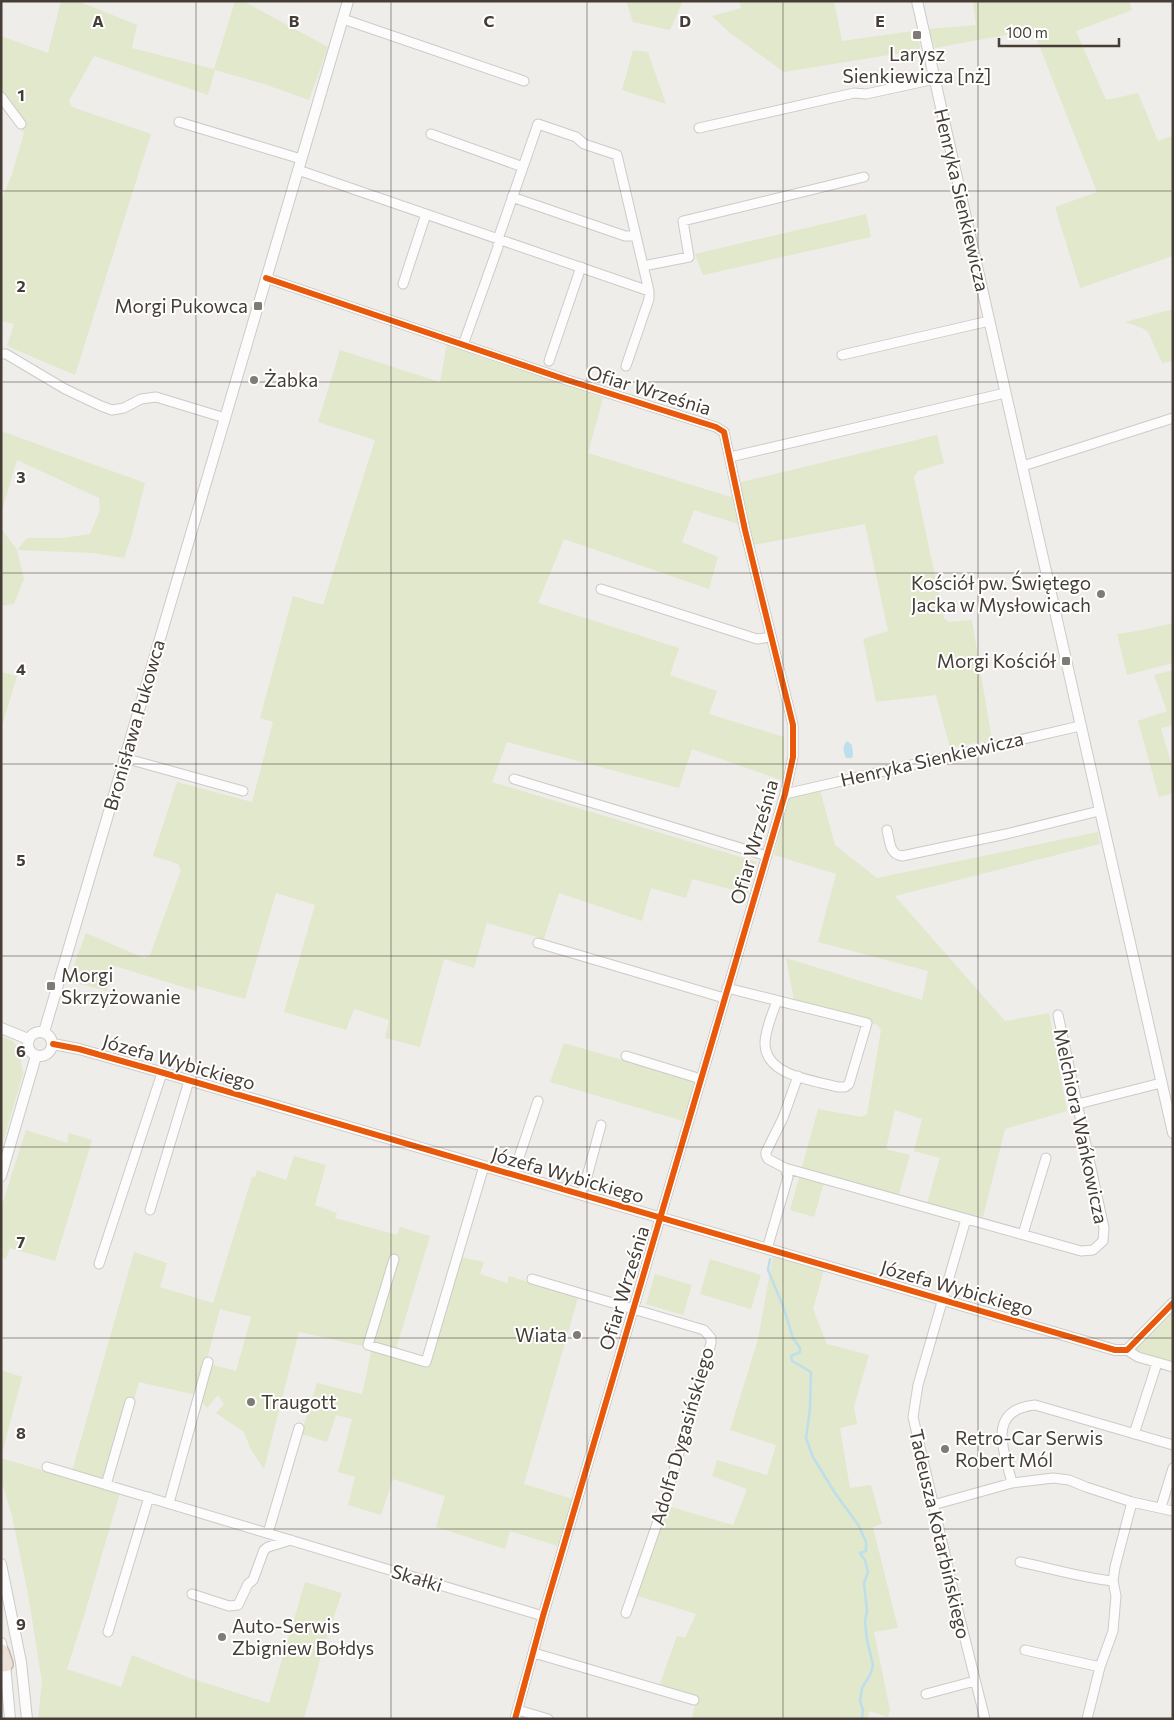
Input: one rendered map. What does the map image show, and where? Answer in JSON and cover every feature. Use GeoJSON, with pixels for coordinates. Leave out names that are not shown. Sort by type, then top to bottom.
{"type":"FeatureCollection","features":[{"type":"Feature","properties":{"kind":"street","name":"Bronisława Pukowca"},"geometry":{"type":"LineString","coordinates":[[44,1032],[348,1]]}},
{"type":"Feature","properties":{"kind":"street","name":"Henryka Sienkiewicza"},"geometry":{"type":"LineString","coordinates":[[917,1],[1173,1133]]}},
{"type":"Feature","properties":{"kind":"street"},"geometry":{"type":"LineString","coordinates":[[343,20],[524,81]]}},
{"type":"Feature","properties":{"kind":"street"},"geometry":{"type":"LineString","coordinates":[[699,128],[854,93],[866,94],[935,79]]}},
{"type":"Feature","properties":{"kind":"street"},"geometry":{"type":"LineString","coordinates":[[1,97],[21,124]]}},
{"type":"Feature","properties":{"kind":"street"},"geometry":{"type":"LineString","coordinates":[[179,122],[301,159]]}},
{"type":"Feature","properties":{"kind":"street"},"geometry":{"type":"LineString","coordinates":[[463,345],[498,247],[498,239],[538,124],[576,138],[584,144],[617,155],[649,291],[649,299],[626,366]]}},
{"type":"Feature","properties":{"kind":"street"},"geometry":{"type":"LineString","coordinates":[[431,134],[523,167]]}},
{"type":"Feature","properties":{"kind":"street"},"geometry":{"type":"LineString","coordinates":[[298,170],[649,291]]}},
{"type":"Feature","properties":{"kind":"street"},"geometry":{"type":"LineString","coordinates":[[643,266],[689,257],[683,221],[864,177]]}},
{"type":"Feature","properties":{"kind":"street"},"geometry":{"type":"LineString","coordinates":[[512,197],[625,236],[636,236]]}},
{"type":"Feature","properties":{"kind":"street"},"geometry":{"type":"LineString","coordinates":[[403,284],[426,214]]}},
{"type":"Feature","properties":{"kind":"street"},"geometry":{"type":"LineString","coordinates":[[549,361],[581,267]]}},
{"type":"Feature","properties":{"kind":"street","name":"Ofiar Września"},"geometry":{"type":"LineString","coordinates":[[266,278],[625,399],[716,426],[724,432],[792,725],[793,757],[785,794],[724,998],[517,1714],[548,1719]]}},
{"type":"Feature","properties":{"kind":"street"},"geometry":{"type":"LineString","coordinates":[[842,355],[989,320]]}},
{"type":"Feature","properties":{"kind":"street"},"geometry":{"type":"LineString","coordinates":[[1,354],[6,354],[65,389],[112,410],[124,408],[141,398],[156,398],[225,418]]}},
{"type":"Feature","properties":{"kind":"street"},"geometry":{"type":"LineString","coordinates":[[730,457],[1005,393]]}},
{"type":"Feature","properties":{"kind":"street"},"geometry":{"type":"LineString","coordinates":[[1023,466],[1173,418]]}},
{"type":"Feature","properties":{"kind":"street"},"geometry":{"type":"LineString","coordinates":[[601,589],[757,639],[771,637]]}},
{"type":"Feature","properties":{"kind":"street","name":"Henryka Sienkiewicza"},"geometry":{"type":"LineString","coordinates":[[785,794],[1080,726]]}},
{"type":"Feature","properties":{"kind":"street"},"geometry":{"type":"LineString","coordinates":[[124,758],[244,791]]}},
{"type":"Feature","properties":{"kind":"street","name":"Ofiar Września"},"geometry":{"type":"LineString","coordinates":[[514,779],[766,856]]}},
{"type":"Feature","properties":{"kind":"street"},"geometry":{"type":"LineString","coordinates":[[887,830],[892,852],[902,856],[1006,834],[1099,811]]}},
{"type":"Feature","properties":{"kind":"street"},"geometry":{"type":"LineString","coordinates":[[538,943],[724,998]]}},
{"type":"Feature","properties":{"kind":"street"},"geometry":{"type":"LineString","coordinates":[[727,988],[867,1023],[849,1084],[845,1087],[838,1087],[787,1073],[774,1064],[767,1055],[765,1042],[777,1001]]}},
{"type":"Feature","properties":{"kind":"street","name":"Melchiora Wańkowicza"},"geometry":{"type":"LineString","coordinates":[[785,1168],[1081,1251],[1093,1250],[1103,1241],[1104,1228],[1058,1015]]}},
{"type":"Feature","properties":{"kind":"street"},"geometry":{"type":"LineString","coordinates":[[1,1028],[28,1039]]}},
{"type":"Feature","properties":{"kind":"street"},"geometry":{"type":"LineString","coordinates":[[44,1032],[52,1039],[51,1050],[42,1057],[36,1056],[28,1050],[28,1039],[35,1033],[44,1032]]}},
{"type":"Feature","properties":{"kind":"street","name":"Józefa Wybickiego"},"geometry":{"type":"LineString","coordinates":[[53,1044],[79,1049],[1115,1350],[1127,1350],[1138,1357],[1173,1367]]}},
{"type":"Feature","properties":{"kind":"street"},"geometry":{"type":"LineString","coordinates":[[1,1176],[36,1056]]}},
{"type":"Feature","properties":{"kind":"street"},"geometry":{"type":"LineString","coordinates":[[626,1056],[701,1079]]}},
{"type":"Feature","properties":{"kind":"street","name":"Józefa Wybickiego"},"geometry":{"type":"LineString","coordinates":[[99,1264],[162,1073]]}},
{"type":"Feature","properties":{"kind":"street"},"geometry":{"type":"LineString","coordinates":[[767,1249],[788,1177],[785,1168],[768,1159],[766,1152],[783,1118],[798,1076]]}},
{"type":"Feature","properties":{"kind":"street","name":"Józefa Wybickiego"},"geometry":{"type":"LineString","coordinates":[[150,1210],[189,1081]]}},
{"type":"Feature","properties":{"kind":"street"},"geometry":{"type":"LineString","coordinates":[[1078,1104],[1162,1083]]}},
{"type":"Feature","properties":{"kind":"street","name":"Józefa Wybickiego"},"geometry":{"type":"LineString","coordinates":[[513,1175],[538,1101]]}},
{"type":"Feature","properties":{"kind":"street","name":"Józefa Wybickiego"},"geometry":{"type":"LineString","coordinates":[[582,1195],[602,1125]]}},
{"type":"Feature","properties":{"kind":"street"},"geometry":{"type":"LineString","coordinates":[[1023,1234],[1046,1158]]}},
{"type":"Feature","properties":{"kind":"street","name":"Józefa Wybickiego"},"geometry":{"type":"LineString","coordinates":[[394,1259],[368,1345],[426,1362],[484,1166]]}},
{"type":"Feature","properties":{"kind":"street","name":"Tadeusza Kotarbińskiego"},"geometry":{"type":"LineString","coordinates":[[966,1219],[918,1385],[914,1410],[914,1426],[985,1719]]}},
{"type":"Feature","properties":{"kind":"street","name":"Ofiar Września"},"geometry":{"type":"LineString","coordinates":[[532,1279],[634,1309]]}},
{"type":"Feature","properties":{"kind":"street"},"geometry":{"type":"LineString","coordinates":[[1127,1350],[1142,1337],[1173,1303]]}},
{"type":"Feature","properties":{"kind":"street","name":"Adolfa Dygasińskiego"},"geometry":{"type":"LineString","coordinates":[[626,1613],[665,1501],[711,1343],[711,1338],[704,1330],[634,1309]]}},
{"type":"Feature","properties":{"kind":"street"},"geometry":{"type":"LineString","coordinates":[[169,1503],[208,1362]]}},
{"type":"Feature","properties":{"kind":"street"},"geometry":{"type":"LineString","coordinates":[[1134,1434],[1157,1363]]}},
{"type":"Feature","properties":{"kind":"street"},"geometry":{"type":"LineString","coordinates":[[106,1485],[130,1402]]}},
{"type":"Feature","properties":{"kind":"street"},"geometry":{"type":"LineString","coordinates":[[1012,1484],[1001,1430],[1004,1422],[1016,1409],[1036,1405],[1173,1445]]}},
{"type":"Feature","properties":{"kind":"street"},"geometry":{"type":"LineString","coordinates":[[268,1533],[299,1428]]}},
{"type":"Feature","properties":{"kind":"street","name":"Skałki"},"geometry":{"type":"LineString","coordinates":[[47,1467],[544,1616]]}},
{"type":"Feature","properties":{"kind":"street"},"geometry":{"type":"LineString","coordinates":[[1161,1507],[1173,1468]]}},
{"type":"Feature","properties":{"kind":"street"},"geometry":{"type":"LineString","coordinates":[[933,1506],[1012,1484],[1053,1478],[1070,1480],[1086,1488],[1132,1502],[1173,1511]]}},
{"type":"Feature","properties":{"kind":"street"},"geometry":{"type":"LineString","coordinates":[[108,1632],[149,1497]]}},
{"type":"Feature","properties":{"kind":"street"},"geometry":{"type":"LineString","coordinates":[[1087,1719],[1100,1667],[1113,1631],[1116,1596],[1112,1581],[1114,1566],[1132,1502]]}},
{"type":"Feature","properties":{"kind":"street"},"geometry":{"type":"LineString","coordinates":[[192,1594],[229,1606],[238,1606],[248,1584],[253,1580],[264,1550],[292,1540]]}},
{"type":"Feature","properties":{"kind":"street"},"geometry":{"type":"LineString","coordinates":[[1020,1562],[1093,1579],[1112,1581]]}},
{"type":"Feature","properties":{"kind":"street"},"geometry":{"type":"LineString","coordinates":[[1,1564],[21,1662],[27,1719]]}},
{"type":"Feature","properties":{"kind":"street"},"geometry":{"type":"LineString","coordinates":[[1,1642],[10,1719]]}},
{"type":"Feature","properties":{"kind":"street"},"geometry":{"type":"LineString","coordinates":[[1025,1650],[1100,1667]]}},
{"type":"Feature","properties":{"kind":"street"},"geometry":{"type":"LineString","coordinates":[[534,1653],[694,1700]]}},
{"type":"Feature","properties":{"kind":"street"},"geometry":{"type":"LineString","coordinates":[[926,1694],[975,1681]]}},
{"type":"Feature","properties":{"kind":"green space"},"geometry":{"type":"Polygon","coordinates":[[[61,1],[78,1],[137,25],[132,48],[214,69],[235,1],[243,1],[328,47],[309,100],[264,84],[215,70],[208,95],[94,56],[69,101],[72,107],[151,134],[75,375],[7,346],[14,324],[1,321],[1,201],[12,174],[24,133],[1,95],[1,36],[48,53],[61,1]]]}},
{"type":"Feature","properties":{"kind":"green space"},"geometry":{"type":"Polygon","coordinates":[[[626,1],[683,1],[670,30],[633,22],[626,1]]]}},
{"type":"Feature","properties":{"kind":"green space"},"geometry":{"type":"Polygon","coordinates":[[[739,1],[834,1],[842,41],[919,30],[920,50],[784,72],[730,33],[712,16],[741,8],[739,1]]]}},
{"type":"Feature","properties":{"kind":"green space"},"geometry":{"type":"Polygon","coordinates":[[[973,1],[1129,1],[1132,10],[1076,31],[1106,100],[1138,93],[1158,141],[1173,136],[1173,256],[1080,288],[1055,207],[1097,192],[1033,30],[935,48],[929,29],[976,25],[973,1]]]}},
{"type":"Feature","properties":{"kind":"green space"},"geometry":{"type":"Polygon","coordinates":[[[633,50],[648,52],[666,104],[622,90],[633,50]]]}},
{"type":"Feature","properties":{"kind":"green space"},"geometry":{"type":"Polygon","coordinates":[[[866,214],[871,237],[703,275],[695,254],[866,214]]]}},
{"type":"Feature","properties":{"kind":"green space"},"geometry":{"type":"Polygon","coordinates":[[[1173,309],[1173,361],[1162,363],[1148,332],[1125,322],[1173,309]]]}},
{"type":"Feature","properties":{"kind":"green space"},"geometry":{"type":"Polygon","coordinates":[[[447,343],[475,355],[603,398],[588,453],[731,497],[741,482],[937,435],[944,463],[918,471],[914,477],[944,618],[949,622],[972,620],[992,740],[950,748],[936,695],[876,702],[863,639],[888,631],[865,524],[743,547],[738,524],[694,510],[682,542],[718,557],[709,589],[564,539],[538,603],[679,648],[670,675],[717,691],[709,714],[784,737],[784,781],[692,749],[679,788],[507,742],[492,782],[757,862],[748,894],[692,879],[686,898],[651,888],[642,921],[559,893],[544,939],[487,923],[474,968],[444,959],[420,1047],[385,1038],[389,1020],[354,1009],[346,1030],[284,1012],[315,905],[276,893],[245,999],[197,986],[196,991],[115,966],[107,991],[68,981],[86,933],[144,958],[150,955],[181,870],[178,864],[153,856],[177,782],[252,802],[273,722],[260,718],[293,596],[323,605],[375,440],[318,422],[340,350],[440,382],[447,343]]]}},
{"type":"Feature","properties":{"kind":"green space"},"geometry":{"type":"Polygon","coordinates":[[[1,431],[145,483],[124,558],[93,553],[17,550],[27,538],[63,538],[90,534],[100,510],[99,498],[17,460],[1,514],[1,431]]]}},
{"type":"Feature","properties":{"kind":"green space"},"geometry":{"type":"Polygon","coordinates":[[[1,528],[17,550],[24,579],[14,604],[1,606],[1,528]]]}},
{"type":"Feature","properties":{"kind":"green space"},"geometry":{"type":"Polygon","coordinates":[[[1173,623],[1173,663],[1127,675],[1117,634],[1173,623]]]}},
{"type":"Feature","properties":{"kind":"green space"},"geometry":{"type":"Polygon","coordinates":[[[1173,670],[1173,725],[1161,728],[1173,770],[1173,793],[1159,797],[1138,721],[1167,711],[1154,675],[1173,670]]]}},
{"type":"Feature","properties":{"kind":"green space"},"geometry":{"type":"Polygon","coordinates":[[[1,672],[17,676],[1,729],[1,672]]]}},
{"type":"Feature","properties":{"kind":"green space"},"geometry":{"type":"Polygon","coordinates":[[[820,790],[835,845],[877,878],[1098,832],[1100,844],[895,896],[1005,1021],[1049,1013],[1067,1111],[1005,1129],[983,1217],[927,1203],[940,1158],[914,1151],[922,1119],[895,1110],[886,1149],[910,1155],[899,1194],[829,1182],[823,1186],[814,1217],[790,1210],[818,1109],[862,1117],[867,1114],[881,1030],[877,1025],[794,1001],[786,958],[922,1000],[928,971],[818,942],[836,874],[774,855],[788,798],[820,790]]]}},
{"type":"Feature","properties":{"kind":"green space"},"geometry":{"type":"Polygon","coordinates":[[[1,1036],[13,1041],[19,1050],[23,1074],[1,1149],[1,1036]]]}},
{"type":"Feature","properties":{"kind":"green space"},"geometry":{"type":"Polygon","coordinates":[[[564,1043],[695,1081],[683,1121],[550,1082],[564,1043]]]}},
{"type":"Feature","properties":{"kind":"green space"},"geometry":{"type":"Polygon","coordinates":[[[26,1130],[67,1143],[69,1133],[92,1140],[55,1261],[10,1248],[6,1259],[1,1257],[1,1208],[26,1130]]]}},
{"type":"Feature","properties":{"kind":"green space"},"geometry":{"type":"Polygon","coordinates":[[[294,1156],[326,1165],[315,1205],[337,1213],[335,1218],[397,1235],[400,1227],[430,1236],[394,1356],[429,1366],[460,1257],[484,1262],[480,1274],[507,1283],[509,1276],[578,1298],[524,1484],[573,1499],[558,1546],[510,1531],[505,1549],[436,1527],[445,1496],[393,1479],[381,1515],[348,1505],[355,1477],[338,1472],[352,1419],[336,1415],[327,1442],[301,1434],[317,1383],[362,1394],[372,1348],[299,1332],[264,1469],[251,1450],[244,1432],[216,1413],[224,1404],[218,1395],[207,1408],[196,1395],[139,1382],[111,1482],[72,1471],[134,1252],[167,1263],[160,1287],[213,1303],[252,1177],[255,1177],[257,1170],[286,1180],[294,1156]],[[220,1309],[207,1359],[210,1364],[236,1371],[251,1317],[220,1309]]]}},
{"type":"Feature","properties":{"kind":"green space"},"geometry":{"type":"Polygon","coordinates":[[[773,1256],[824,1270],[813,1309],[827,1344],[869,1355],[854,1406],[857,1424],[840,1428],[850,1488],[871,1485],[882,1524],[873,1527],[898,1628],[874,1632],[890,1710],[888,1717],[869,1711],[868,1719],[692,1719],[695,1704],[657,1692],[677,1636],[685,1638],[696,1614],[628,1593],[661,1504],[733,1525],[747,1489],[712,1476],[717,1460],[767,1475],[776,1445],[730,1430],[758,1339],[773,1256]]]}},
{"type":"Feature","properties":{"kind":"green space"},"geometry":{"type":"Polygon","coordinates":[[[710,1259],[761,1275],[751,1309],[700,1294],[710,1259]]]}},
{"type":"Feature","properties":{"kind":"green space"},"geometry":{"type":"Polygon","coordinates":[[[655,1274],[692,1285],[683,1315],[646,1304],[655,1274]]]}},
{"type":"Feature","properties":{"kind":"green space"},"geometry":{"type":"Polygon","coordinates":[[[1173,1310],[1173,1365],[1137,1355],[1135,1348],[1173,1310]]]}},
{"type":"Feature","properties":{"kind":"green space"},"geometry":{"type":"Polygon","coordinates":[[[1,1370],[22,1377],[3,1450],[1,1450],[1,1370]]]}},
{"type":"Feature","properties":{"kind":"green space"},"geometry":{"type":"Polygon","coordinates":[[[1,1458],[120,1493],[67,1669],[121,1687],[132,1655],[187,1677],[269,1703],[305,1582],[342,1593],[322,1652],[304,1719],[38,1719],[42,1682],[28,1594],[12,1516],[1,1479],[1,1458]]]}},
{"type":"Feature","properties":{"kind":"water"},"geometry":{"type":"Polygon","coordinates":[[[847,741],[852,745],[852,758],[846,758],[844,754],[844,747],[847,741]]]}},
{"type":"Feature","properties":{"kind":"waterway"},"geometry":{"type":"LineString","coordinates":[[770,1259],[768,1270],[783,1306],[793,1338],[800,1348],[800,1352],[791,1356],[792,1361],[811,1372],[810,1409],[806,1438],[813,1457],[835,1493],[859,1526],[866,1542],[866,1551],[860,1553],[865,1560],[868,1572],[864,1583],[867,1611],[865,1621],[873,1665],[871,1673],[862,1688],[860,1701],[863,1710],[862,1719]]}},
{"type":"Feature","properties":{"kind":"cycle path"},"geometry":{"type":"LineString","coordinates":[[266,278],[567,380],[716,427],[724,432],[745,530],[793,725],[793,757],[785,794],[543,1616],[515,1719]]}},
{"type":"Feature","properties":{"kind":"cycle path"},"geometry":{"type":"LineString","coordinates":[[53,1044],[79,1049],[157,1071],[1115,1350],[1127,1350],[1173,1303]]}},
{"type":"Feature","properties":{"kind":"place","name":"Larysz Sienkiewicza [nż]"},"geometry":{"type":"Point","coordinates":[917,35]}},
{"type":"Feature","properties":{"kind":"place","name":"Morgi Pukowca"},"geometry":{"type":"Point","coordinates":[258,306]}},
{"type":"Feature","properties":{"kind":"place","name":"Żabka"},"geometry":{"type":"Point","coordinates":[254,380]}},
{"type":"Feature","properties":{"kind":"place","name":"Kościół pw. Świętego Jacka w Mysłowicach"},"geometry":{"type":"Point","coordinates":[1101,594]}},
{"type":"Feature","properties":{"kind":"place","name":"Morgi Kościół"},"geometry":{"type":"Point","coordinates":[1066,661]}},
{"type":"Feature","properties":{"kind":"place","name":"Morgi Skrzyżowanie"},"geometry":{"type":"Point","coordinates":[51,986]}},
{"type":"Feature","properties":{"kind":"place","name":"Wiata"},"geometry":{"type":"Point","coordinates":[577,1335]}},
{"type":"Feature","properties":{"kind":"place","name":"Traugott"},"geometry":{"type":"Point","coordinates":[251,1402]}},
{"type":"Feature","properties":{"kind":"place","name":"Retro-Car Serwis Robert Mól"},"geometry":{"type":"Point","coordinates":[945,1449]}},
{"type":"Feature","properties":{"kind":"place","name":"Auto-Serwis Zbigniew Bołdys"},"geometry":{"type":"Point","coordinates":[222,1637]}}]}
